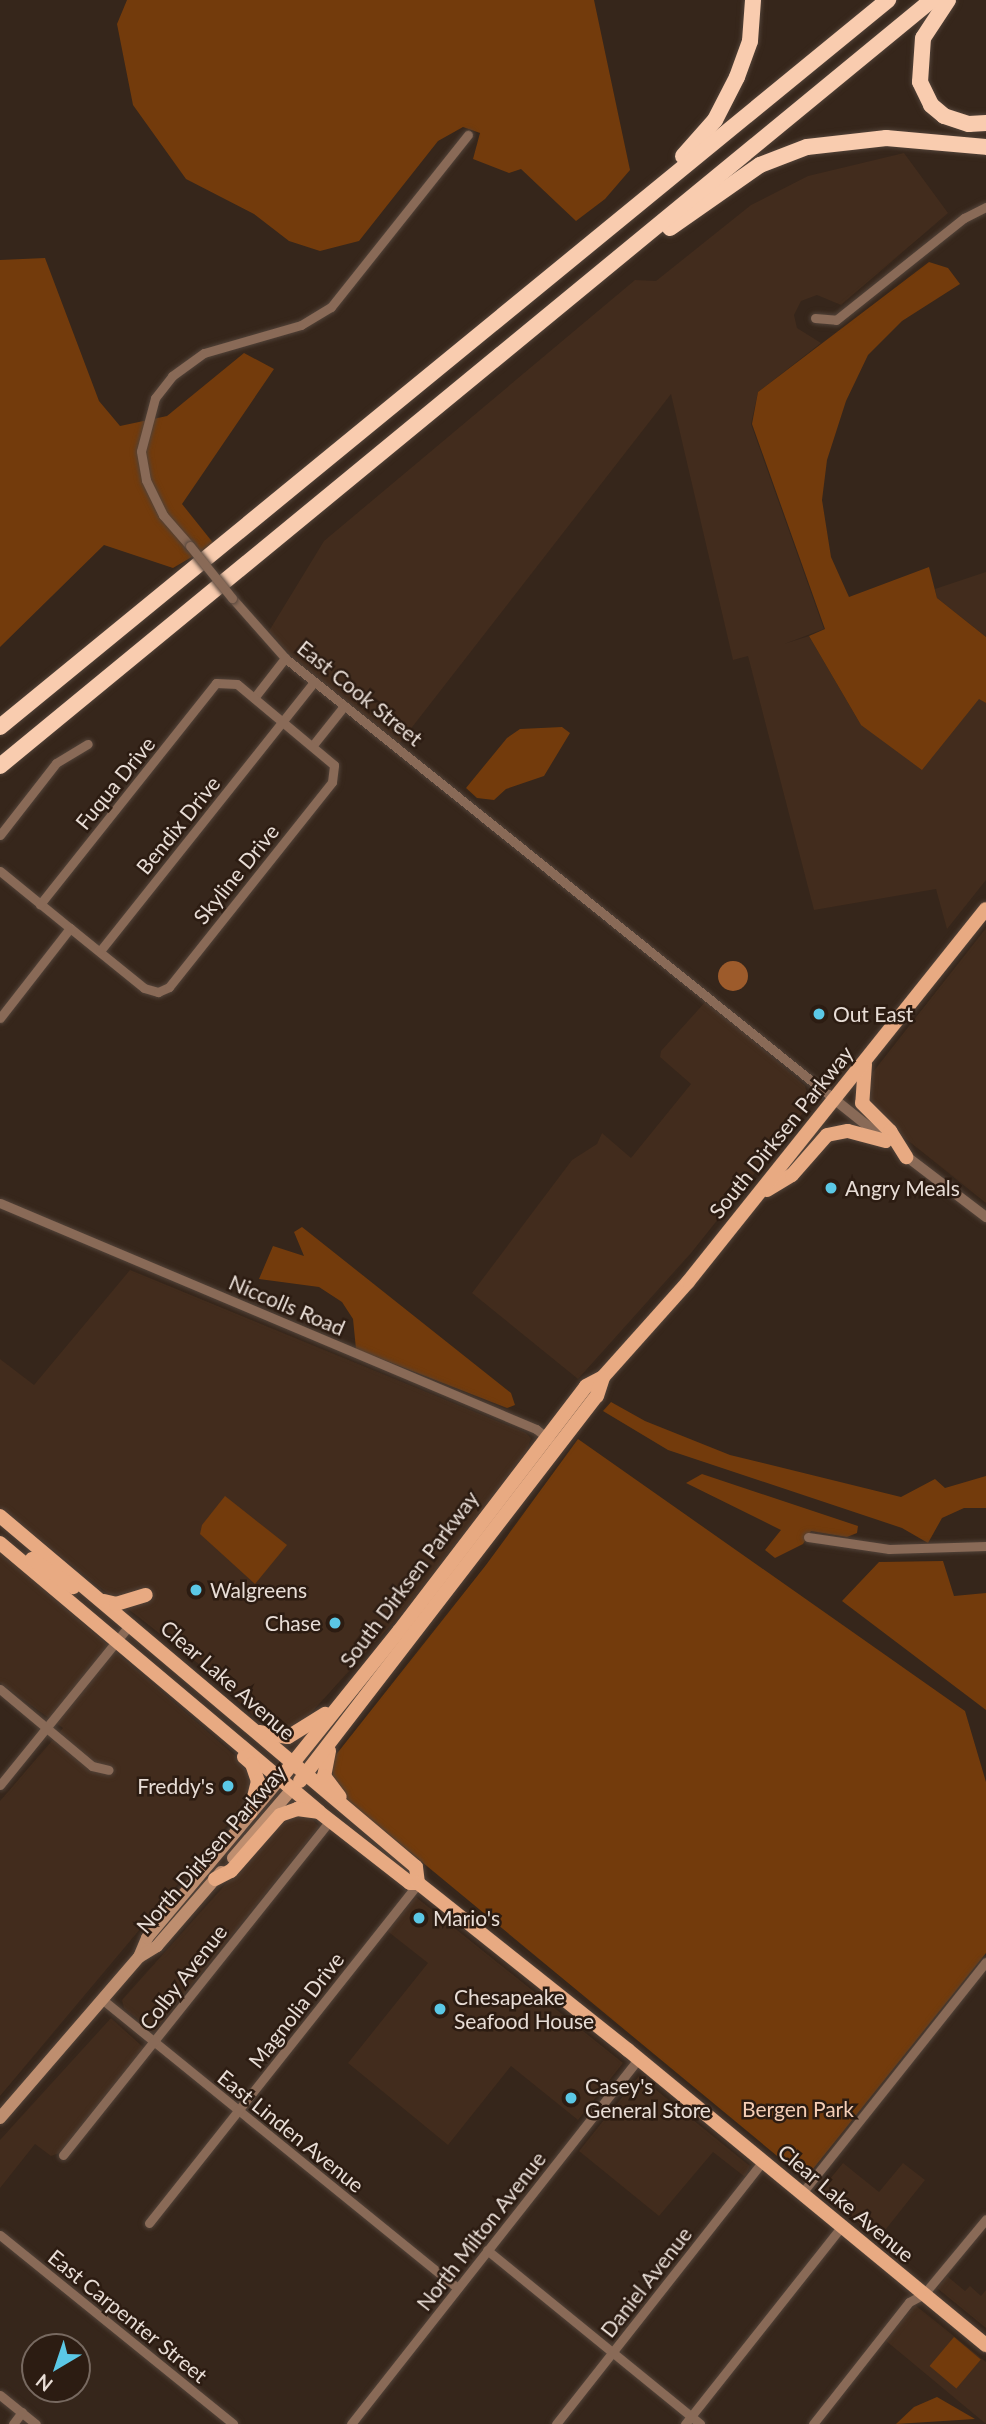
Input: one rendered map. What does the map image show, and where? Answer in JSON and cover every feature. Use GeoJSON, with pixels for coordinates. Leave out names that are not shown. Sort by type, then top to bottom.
{"type":"FeatureCollection","features":[{"type":"Feature","properties":{"kind":"highway"},"geometry":{"type":"LineString","coordinates":[[593,242],[715,120],[745,57],[754,0]]}},
{"type":"Feature","properties":{"kind":"highway"},"geometry":{"type":"LineString","coordinates":[[0,727],[888,0]]}},
{"type":"Feature","properties":{"kind":"highway"},"geometry":{"type":"LineString","coordinates":[[0,766],[932,0]]}},
{"type":"Feature","properties":{"kind":"highway"},"geometry":{"type":"LineString","coordinates":[[948,0],[923,37],[920,82],[931,105],[944,116],[969,124],[986,122]]}},
{"type":"Feature","properties":{"kind":"highway"},"geometry":{"type":"LineString","coordinates":[[557,309],[780,155],[833,142],[886,138],[986,147]]}},
{"type":"Feature","properties":{"kind":"main road","name":"South Dirksen Parkway"},"geometry":{"type":"LineString","coordinates":[[308,1771],[332,1742],[551,1441],[586,1386],[603,1377],[756,1196],[986,909]]}},
{"type":"Feature","properties":{"kind":"main road"},"geometry":{"type":"LineString","coordinates":[[866,1059],[862,1103],[890,1131],[906,1157]]}},
{"type":"Feature","properties":{"kind":"main road"},"geometry":{"type":"LineString","coordinates":[[756,1196],[792,1175],[827,1135],[848,1131],[886,1141]]}},
{"type":"Feature","properties":{"kind":"main road","name":"South Dirksen Parkway"},"geometry":{"type":"LineString","coordinates":[[280,1779],[551,1441]]}},
{"type":"Feature","properties":{"kind":"main road","name":"Clear Lake Avenue"},"geometry":{"type":"LineString","coordinates":[[0,1516],[104,1601],[120,1637],[164,1683],[325,1816],[410,1883],[418,1883],[638,2059],[986,2345]]}},
{"type":"Feature","properties":{"kind":"main road"},"geometry":{"type":"LineString","coordinates":[[0,1543],[65,1581],[120,1637]]}},
{"type":"Feature","properties":{"kind":"main road"},"geometry":{"type":"LineString","coordinates":[[104,1601],[116,1604],[146,1595]]}},
{"type":"Feature","properties":{"kind":"main road","name":"Clear Lake Avenue"},"geometry":{"type":"LineString","coordinates":[[120,1637],[222,1701],[292,1764],[308,1771],[416,1867],[418,1883]]}},
{"type":"Feature","properties":{"kind":"main road"},"geometry":{"type":"LineString","coordinates":[[164,1683],[169,1696],[252,1765],[258,1787],[250,1813]]}},
{"type":"Feature","properties":{"kind":"main road"},"geometry":{"type":"LineString","coordinates":[[256,1731],[291,1737],[343,1701]]}},
{"type":"Feature","properties":{"kind":"main road"},"geometry":{"type":"LineString","coordinates":[[332,1742],[325,1761],[328,1785],[388,1836],[390,1846]]}},
{"type":"Feature","properties":{"kind":"main road","name":"North Dirksen Parkway"},"geometry":{"type":"LineString","coordinates":[[139,1957],[157,1946],[308,1771]]}},
{"type":"Feature","properties":{"kind":"main road","name":"North Dirksen Parkway"},"geometry":{"type":"LineString","coordinates":[[0,2118],[139,1957],[147,1938],[280,1779]]}},
{"type":"Feature","properties":{"kind":"main road"},"geometry":{"type":"LineString","coordinates":[[215,1879],[231,1871],[280,1815],[298,1810],[325,1816]]}},
{"type":"Feature","properties":{"kind":"street","name":"East Cook Street"},"geometry":{"type":"LineString","coordinates":[[468,135],[331,307],[301,325],[204,353],[180,369],[155,398],[141,451],[146,480],[163,515],[285,658],[906,1157],[986,1217]]}},
{"type":"Feature","properties":{"kind":"street"},"geometry":{"type":"LineString","coordinates":[[815,318],[836,320],[964,218],[986,207]]}},
{"type":"Feature","properties":{"kind":"street"},"geometry":{"type":"LineString","coordinates":[[285,658],[254,698],[313,745],[344,706]]}},
{"type":"Feature","properties":{"kind":"street","name":"Bendix Drive"},"geometry":{"type":"LineString","coordinates":[[100,951],[314,682]]}},
{"type":"Feature","properties":{"kind":"street","name":"Fuqua Drive"},"geometry":{"type":"LineString","coordinates":[[40,904],[216,683],[237,684],[254,698]]}},
{"type":"Feature","properties":{"kind":"street"},"geometry":{"type":"LineString","coordinates":[[0,835],[56,763],[88,744]]}},
{"type":"Feature","properties":{"kind":"street","name":"Skyline Drive"},"geometry":{"type":"LineString","coordinates":[[100,951],[144,988],[158,992],[177,976],[332,782],[335,772],[331,761],[313,745]]}},
{"type":"Feature","properties":{"kind":"street"},"geometry":{"type":"LineString","coordinates":[[0,871],[100,951]]}},
{"type":"Feature","properties":{"kind":"street"},"geometry":{"type":"LineString","coordinates":[[0,1018],[70,928]]}},
{"type":"Feature","properties":{"kind":"street","name":"Niccolls Road"},"geometry":{"type":"LineString","coordinates":[[0,1203],[551,1441]]}},
{"type":"Feature","properties":{"kind":"street"},"geometry":{"type":"LineString","coordinates":[[808,1538],[889,1549],[986,1546]]}},
{"type":"Feature","properties":{"kind":"street"},"geometry":{"type":"LineString","coordinates":[[0,1785],[120,1637]]}},
{"type":"Feature","properties":{"kind":"street"},"geometry":{"type":"LineString","coordinates":[[0,1689],[92,1766],[108,1770]]}},
{"type":"Feature","properties":{"kind":"street","name":"Colby Avenue"},"geometry":{"type":"LineString","coordinates":[[63,2155],[154,2042],[325,1816]]}},
{"type":"Feature","properties":{"kind":"street","name":"Magnolia Drive"},"geometry":{"type":"LineString","coordinates":[[149,2224],[418,1883]]}},
{"type":"Feature","properties":{"kind":"street"},"geometry":{"type":"LineString","coordinates":[[802,2193],[986,1962]]}},
{"type":"Feature","properties":{"kind":"street","name":"East Linden Avenue"},"geometry":{"type":"LineString","coordinates":[[103,2000],[457,2288]]}},
{"type":"Feature","properties":{"kind":"street","name":"North Milton Avenue"},"geometry":{"type":"LineString","coordinates":[[351,2424],[638,2059]]}},
{"type":"Feature","properties":{"kind":"street","name":"Daniel Avenue"},"geometry":{"type":"LineString","coordinates":[[556,2424],[763,2161]]}},
{"type":"Feature","properties":{"kind":"street"},"geometry":{"type":"LineString","coordinates":[[813,2424],[909,2302],[923,2294],[986,2219]]}},
{"type":"Feature","properties":{"kind":"street"},"geometry":{"type":"LineString","coordinates":[[688,2420],[841,2227]]}},
{"type":"Feature","properties":{"kind":"street","name":"East Carpenter Street"},"geometry":{"type":"LineString","coordinates":[[0,2235],[233,2424]]}},
{"type":"Feature","properties":{"kind":"street"},"geometry":{"type":"LineString","coordinates":[[487,2250],[613,2353],[688,2420],[700,2424]]}},
{"type":"Feature","properties":{"kind":"street"},"geometry":{"type":"LineString","coordinates":[[0,2395],[36,2424]]}},
{"type":"Feature","properties":{"kind":"street"},"geometry":{"type":"LineString","coordinates":[[13,2424],[22,2412]]}},
{"type":"Feature","properties":{"kind":"shaded area"},"geometry":{"type":"Polygon","coordinates":[[[904,153],[948,213],[841,305],[817,295],[801,301],[794,315],[797,328],[821,343],[758,392],[751,424],[824,629],[784,644],[809,636],[861,725],[980,698],[986,703],[986,880],[947,929],[936,889],[814,910],[748,656],[733,660],[671,394],[399,744],[296,662],[269,631],[324,541],[635,280],[656,281],[751,205],[808,176],[904,153]]]}},
{"type":"Feature","properties":{"kind":"shaded area"},"geometry":{"type":"Polygon","coordinates":[[[986,572],[986,637],[937,598],[935,589],[986,572]]]}},
{"type":"Feature","properties":{"kind":"shaded area"},"geometry":{"type":"Polygon","coordinates":[[[986,928],[986,1203],[871,1111],[866,1081],[986,928]]]}},
{"type":"Feature","properties":{"kind":"shaded area"},"geometry":{"type":"Polygon","coordinates":[[[733,961],[744,965],[748,976],[744,987],[733,991],[722,987],[718,976],[722,965],[733,961]]]}},
{"type":"Feature","properties":{"kind":"shaded area"},"geometry":{"type":"Polygon","coordinates":[[[707,1000],[805,1086],[810,1104],[691,1253],[578,1379],[472,1293],[572,1160],[597,1144],[602,1133],[631,1158],[691,1084],[660,1057],[661,1051],[707,1000]]]}},
{"type":"Feature","properties":{"kind":"shaded area"},"geometry":{"type":"Polygon","coordinates":[[[130,1270],[526,1433],[531,1438],[526,1453],[421,1592],[300,1725],[270,1726],[255,1717],[205,1669],[0,1509],[0,1359],[34,1385],[130,1270]]]}},
{"type":"Feature","properties":{"kind":"shaded area"},"geometry":{"type":"Polygon","coordinates":[[[0,1551],[241,1761],[252,1780],[240,1810],[0,2096],[0,1801],[63,1728],[0,1683],[0,1551]]]}},
{"type":"Feature","properties":{"kind":"shaded area"},"geometry":{"type":"Polygon","coordinates":[[[294,1816],[311,1818],[319,1827],[154,2032],[124,2008],[122,2000],[281,1822],[294,1816]]]}},
{"type":"Feature","properties":{"kind":"shaded area"},"geometry":{"type":"Polygon","coordinates":[[[416,1897],[623,2063],[578,2120],[511,2066],[448,2145],[348,2063],[428,1963],[386,1930],[416,1897]]]}},
{"type":"Feature","properties":{"kind":"shaded area"},"geometry":{"type":"Polygon","coordinates":[[[111,2018],[144,2048],[59,2153],[51,2156],[35,2144],[0,2188],[0,2140],[111,2018]]]}},
{"type":"Feature","properties":{"kind":"shaded area"},"geometry":{"type":"Polygon","coordinates":[[[639,2076],[750,2166],[745,2177],[713,2152],[659,2216],[579,2151],[639,2076]]]}},
{"type":"Feature","properties":{"kind":"shaded area"},"geometry":{"type":"Polygon","coordinates":[[[843,2163],[879,2192],[903,2163],[925,2180],[878,2239],[820,2191],[843,2163]]]}},
{"type":"Feature","properties":{"kind":"shaded area"},"geometry":{"type":"Polygon","coordinates":[[[947,2276],[965,2291],[970,2286],[981,2296],[986,2290],[986,2328],[937,2288],[947,2276]]]}},
{"type":"Feature","properties":{"kind":"shaded area"},"geometry":{"type":"Polygon","coordinates":[[[915,2305],[986,2362],[986,2424],[885,2340],[915,2305]]]}},
{"type":"Feature","properties":{"kind":"green space"},"geometry":{"type":"Polygon","coordinates":[[[127,0],[594,0],[630,170],[605,199],[576,221],[521,169],[509,173],[473,159],[480,133],[463,127],[438,141],[359,241],[320,251],[289,241],[254,214],[186,179],[133,105],[117,24],[127,0]]]}},
{"type":"Feature","properties":{"kind":"green space"},"geometry":{"type":"Polygon","coordinates":[[[45,258],[99,401],[120,426],[167,416],[244,353],[274,369],[182,504],[214,544],[173,568],[104,545],[0,647],[0,260],[45,258]]]}},
{"type":"Feature","properties":{"kind":"green space"},"geometry":{"type":"Polygon","coordinates":[[[929,262],[948,268],[960,284],[902,321],[868,355],[846,401],[827,460],[822,500],[831,557],[849,597],[929,567],[937,598],[986,637],[986,703],[979,699],[922,770],[861,725],[809,636],[825,629],[752,424],[758,392],[929,262]]]}},
{"type":"Feature","properties":{"kind":"green space"},"geometry":{"type":"Polygon","coordinates":[[[562,727],[570,733],[544,776],[506,789],[494,800],[477,798],[466,788],[507,738],[520,729],[562,727]]]}},
{"type":"Feature","properties":{"kind":"green space"},"geometry":{"type":"Polygon","coordinates":[[[302,1227],[511,1393],[515,1405],[507,1408],[356,1349],[353,1319],[342,1302],[319,1287],[259,1279],[273,1246],[304,1256],[294,1232],[302,1227]]]}},
{"type":"Feature","properties":{"kind":"green space"},"geometry":{"type":"Polygon","coordinates":[[[611,1402],[645,1421],[730,1455],[901,1497],[935,1479],[945,1488],[986,1476],[986,1508],[964,1508],[942,1518],[928,1543],[902,1528],[668,1450],[603,1411],[611,1402]]]}},
{"type":"Feature","properties":{"kind":"green space","name":"Bergen Park"},"geometry":{"type":"Polygon","coordinates":[[[578,1439],[965,1711],[986,1782],[986,1953],[805,2179],[335,1790],[331,1761],[486,1565],[578,1439]]]}},
{"type":"Feature","properties":{"kind":"green space"},"geometry":{"type":"Polygon","coordinates":[[[702,1474],[858,1526],[857,1533],[847,1537],[811,1531],[803,1544],[775,1558],[765,1550],[781,1530],[686,1483],[702,1474]]]}},
{"type":"Feature","properties":{"kind":"green space"},"geometry":{"type":"Polygon","coordinates":[[[225,1496],[287,1545],[255,1584],[200,1534],[202,1525],[225,1496]]]}},
{"type":"Feature","properties":{"kind":"green space"},"geometry":{"type":"Polygon","coordinates":[[[943,1561],[954,1596],[986,1593],[986,1710],[842,1601],[879,1562],[943,1561]]]}},
{"type":"Feature","properties":{"kind":"green space"},"geometry":{"type":"Polygon","coordinates":[[[954,2337],[981,2359],[956,2389],[930,2366],[954,2337]]]}},
{"type":"Feature","properties":{"kind":"green space"},"geometry":{"type":"Polygon","coordinates":[[[937,2397],[975,2419],[896,2424],[914,2407],[937,2397]]]}},
{"type":"Feature","properties":{"kind":"place","name":"Out East"},"geometry":{"type":"Point","coordinates":[819,1014]}},
{"type":"Feature","properties":{"kind":"place","name":"Angry Meals"},"geometry":{"type":"Point","coordinates":[831,1188]}},
{"type":"Feature","properties":{"kind":"place","name":"Walgreens"},"geometry":{"type":"Point","coordinates":[196,1590]}},
{"type":"Feature","properties":{"kind":"place","name":"Chase"},"geometry":{"type":"Point","coordinates":[335,1623]}},
{"type":"Feature","properties":{"kind":"place","name":"Freddy's"},"geometry":{"type":"Point","coordinates":[228,1786]}},
{"type":"Feature","properties":{"kind":"place","name":"Mario's"},"geometry":{"type":"Point","coordinates":[419,1918]}},
{"type":"Feature","properties":{"kind":"place","name":"Chesapeake Seafood House"},"geometry":{"type":"Point","coordinates":[440,2009]}},
{"type":"Feature","properties":{"kind":"place","name":"Casey's General Store"},"geometry":{"type":"Point","coordinates":[571,2098]}}]}
